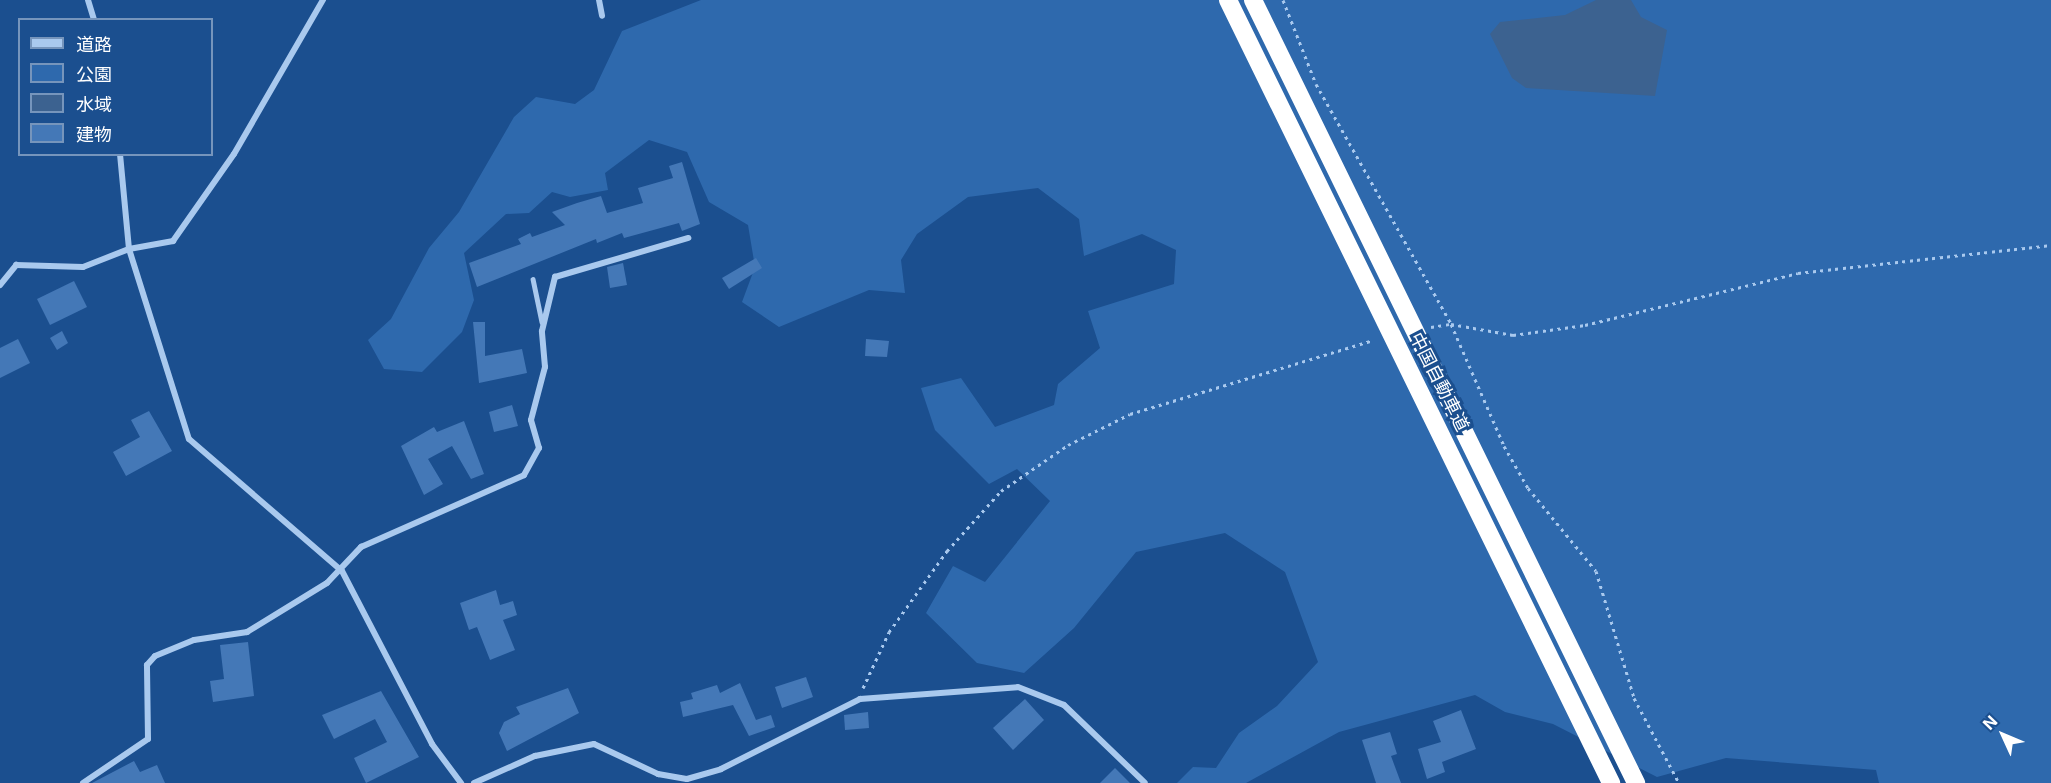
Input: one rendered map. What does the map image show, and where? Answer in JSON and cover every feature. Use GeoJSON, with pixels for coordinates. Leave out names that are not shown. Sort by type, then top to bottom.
{"type":"FeatureCollection","features":[{"type":"Feature","properties":{"kind":"highway","name":"中国自動車道"},"geometry":{"type":"LineString","coordinates":[[1228,0],[1611,783]]}},
{"type":"Feature","properties":{"kind":"highway","name":"中国自動車道"},"geometry":{"type":"LineString","coordinates":[[1252,0],[1636,783]]}},
{"type":"Feature","properties":{"kind":"street"},"geometry":{"type":"LineString","coordinates":[[88,0],[93,18]]}},
{"type":"Feature","properties":{"kind":"street"},"geometry":{"type":"LineString","coordinates":[[0,285],[16,265],[83,267],[129,249],[173,241],[234,154],[323,0]]}},
{"type":"Feature","properties":{"kind":"street"},"geometry":{"type":"LineString","coordinates":[[599,0],[602,16]]}},
{"type":"Feature","properties":{"kind":"street"},"geometry":{"type":"LineString","coordinates":[[120,156],[129,249],[189,439],[342,570],[432,744],[459,782],[472,783],[534,756],[594,744],[674,779],[706,775],[860,699],[1018,687],[1041,692],[1064,705],[1145,783]]}},
{"type":"Feature","properties":{"kind":"street"},"geometry":{"type":"LineString","coordinates":[[83,783],[148,739],[147,665],[155,656],[194,640],[247,632],[342,570],[361,547],[524,475],[539,448],[531,420],[545,367],[542,331],[555,278],[562,272],[688,238]]}},
{"type":"Feature","properties":{"kind":"lane"},"geometry":{"type":"LineString","coordinates":[[533,279],[542,331]]}},
{"type":"Feature","properties":{"kind":"path"},"geometry":{"type":"LineString","coordinates":[[1283,0],[1357,164],[1450,324],[1504,446],[1528,488],[1596,571],[1634,698],[1680,783]]}},
{"type":"Feature","properties":{"kind":"path"},"geometry":{"type":"LineString","coordinates":[[1430,327],[1450,324],[1523,334],[1585,325],[1798,273],[2051,245]]}},
{"type":"Feature","properties":{"kind":"path"},"geometry":{"type":"LineString","coordinates":[[860,699],[890,632],[923,582],[1001,491],[1068,446],[1130,414],[1370,341]]}},
{"type":"Feature","properties":{"kind":"green space"},"geometry":{"type":"Polygon","coordinates":[[[701,0],[2051,0],[2051,783],[1879,783],[1876,770],[1726,758],[1657,777],[1553,724],[1505,712],[1475,695],[1339,732],[1246,783],[1177,783],[1193,767],[1216,768],[1239,733],[1277,706],[1318,662],[1285,572],[1225,533],[1136,552],[1074,628],[1024,673],[977,663],[926,613],[953,566],[985,582],[1050,501],[1017,469],[989,484],[935,430],[921,388],[961,378],[995,427],[1054,405],[1058,384],[1100,348],[1088,311],[1174,284],[1176,250],[1142,234],[1084,256],[1079,219],[1038,188],[968,197],[917,234],[901,260],[905,293],[869,290],[779,327],[742,302],[755,267],[748,225],[709,202],[687,152],[649,140],[605,173],[608,190],[570,197],[552,192],[529,213],[506,214],[464,253],[474,300],[462,332],[422,372],[384,369],[368,340],[391,319],[429,248],[459,212],[514,117],[536,97],[575,104],[594,90],[622,31],[701,0]]]}},
{"type":"Feature","properties":{"kind":"water"},"geometry":{"type":"Polygon","coordinates":[[[1596,0],[1631,0],[1641,17],[1667,30],[1655,96],[1526,88],[1512,78],[1490,34],[1500,22],[1565,15],[1596,0]]]}},
{"type":"Feature","properties":{"kind":"building"},"geometry":{"type":"Polygon","coordinates":[[[682,162],[700,224],[682,231],[679,223],[624,238],[622,233],[597,243],[596,239],[477,287],[469,263],[521,244],[518,239],[530,233],[532,237],[565,225],[552,212],[601,196],[607,213],[643,203],[638,188],[673,178],[669,166],[682,162]]]}},
{"type":"Feature","properties":{"kind":"building"},"geometry":{"type":"Polygon","coordinates":[[[756,258],[762,268],[729,289],[722,278],[756,258]]]}},
{"type":"Feature","properties":{"kind":"building"},"geometry":{"type":"Polygon","coordinates":[[[623,263],[627,285],[610,288],[607,267],[623,263]]]}},
{"type":"Feature","properties":{"kind":"building"},"geometry":{"type":"Polygon","coordinates":[[[74,281],[87,307],[50,325],[37,299],[74,281]]]}},
{"type":"Feature","properties":{"kind":"building"},"geometry":{"type":"Polygon","coordinates":[[[473,322],[485,322],[485,356],[522,349],[527,373],[479,383],[473,322]]]}},
{"type":"Feature","properties":{"kind":"building"},"geometry":{"type":"Polygon","coordinates":[[[62,331],[68,343],[57,350],[50,338],[62,331]]]}},
{"type":"Feature","properties":{"kind":"building"},"geometry":{"type":"Polygon","coordinates":[[[18,339],[30,363],[0,378],[0,348],[18,339]]]}},
{"type":"Feature","properties":{"kind":"building"},"geometry":{"type":"Polygon","coordinates":[[[866,339],[889,341],[887,357],[865,356],[866,339]]]}},
{"type":"Feature","properties":{"kind":"building"},"geometry":{"type":"Polygon","coordinates":[[[512,405],[518,426],[494,432],[489,412],[512,405]]]}},
{"type":"Feature","properties":{"kind":"building"},"geometry":{"type":"Polygon","coordinates":[[[149,411],[172,451],[126,476],[113,452],[140,437],[131,420],[149,411]]]}},
{"type":"Feature","properties":{"kind":"building"},"geometry":{"type":"Polygon","coordinates":[[[464,421],[484,474],[471,479],[452,446],[428,459],[443,484],[424,495],[401,446],[434,427],[437,432],[464,421]]]}},
{"type":"Feature","properties":{"kind":"building"},"geometry":{"type":"Polygon","coordinates":[[[496,590],[500,605],[513,601],[517,615],[503,620],[515,650],[490,660],[477,627],[469,630],[460,603],[496,590]]]}},
{"type":"Feature","properties":{"kind":"building"},"geometry":{"type":"Polygon","coordinates":[[[248,642],[254,696],[213,702],[210,681],[224,679],[220,645],[248,642]]]}},
{"type":"Feature","properties":{"kind":"building"},"geometry":{"type":"Polygon","coordinates":[[[806,677],[813,697],[782,708],[775,687],[806,677]]]}},
{"type":"Feature","properties":{"kind":"building"},"geometry":{"type":"Polygon","coordinates":[[[740,683],[756,720],[771,715],[775,727],[749,736],[733,705],[683,717],[680,702],[693,699],[691,693],[717,685],[720,693],[740,683]]]}},
{"type":"Feature","properties":{"kind":"building"},"geometry":{"type":"Polygon","coordinates":[[[568,688],[579,713],[507,751],[499,733],[504,722],[520,714],[516,707],[568,688]]]}},
{"type":"Feature","properties":{"kind":"building"},"geometry":{"type":"Polygon","coordinates":[[[381,691],[419,757],[366,783],[354,758],[387,742],[375,719],[334,739],[322,715],[381,691]]]}},
{"type":"Feature","properties":{"kind":"building"},"geometry":{"type":"Polygon","coordinates":[[[1025,699],[1044,720],[1013,750],[993,728],[1025,699]]]}},
{"type":"Feature","properties":{"kind":"building"},"geometry":{"type":"Polygon","coordinates":[[[1461,710],[1476,749],[1442,762],[1445,772],[1427,779],[1418,749],[1441,742],[1433,721],[1461,710]]]}},
{"type":"Feature","properties":{"kind":"building"},"geometry":{"type":"Polygon","coordinates":[[[868,712],[869,728],[845,730],[844,715],[868,712]]]}},
{"type":"Feature","properties":{"kind":"building"},"geometry":{"type":"Polygon","coordinates":[[[1390,732],[1397,754],[1391,756],[1401,783],[1376,783],[1362,740],[1390,732]]]}},
{"type":"Feature","properties":{"kind":"building"},"geometry":{"type":"Polygon","coordinates":[[[134,761],[140,772],[157,765],[165,783],[92,783],[134,761]]]}},
{"type":"Feature","properties":{"kind":"building"},"geometry":{"type":"Polygon","coordinates":[[[1115,768],[1130,783],[1100,783],[1115,768]]]}}]}
